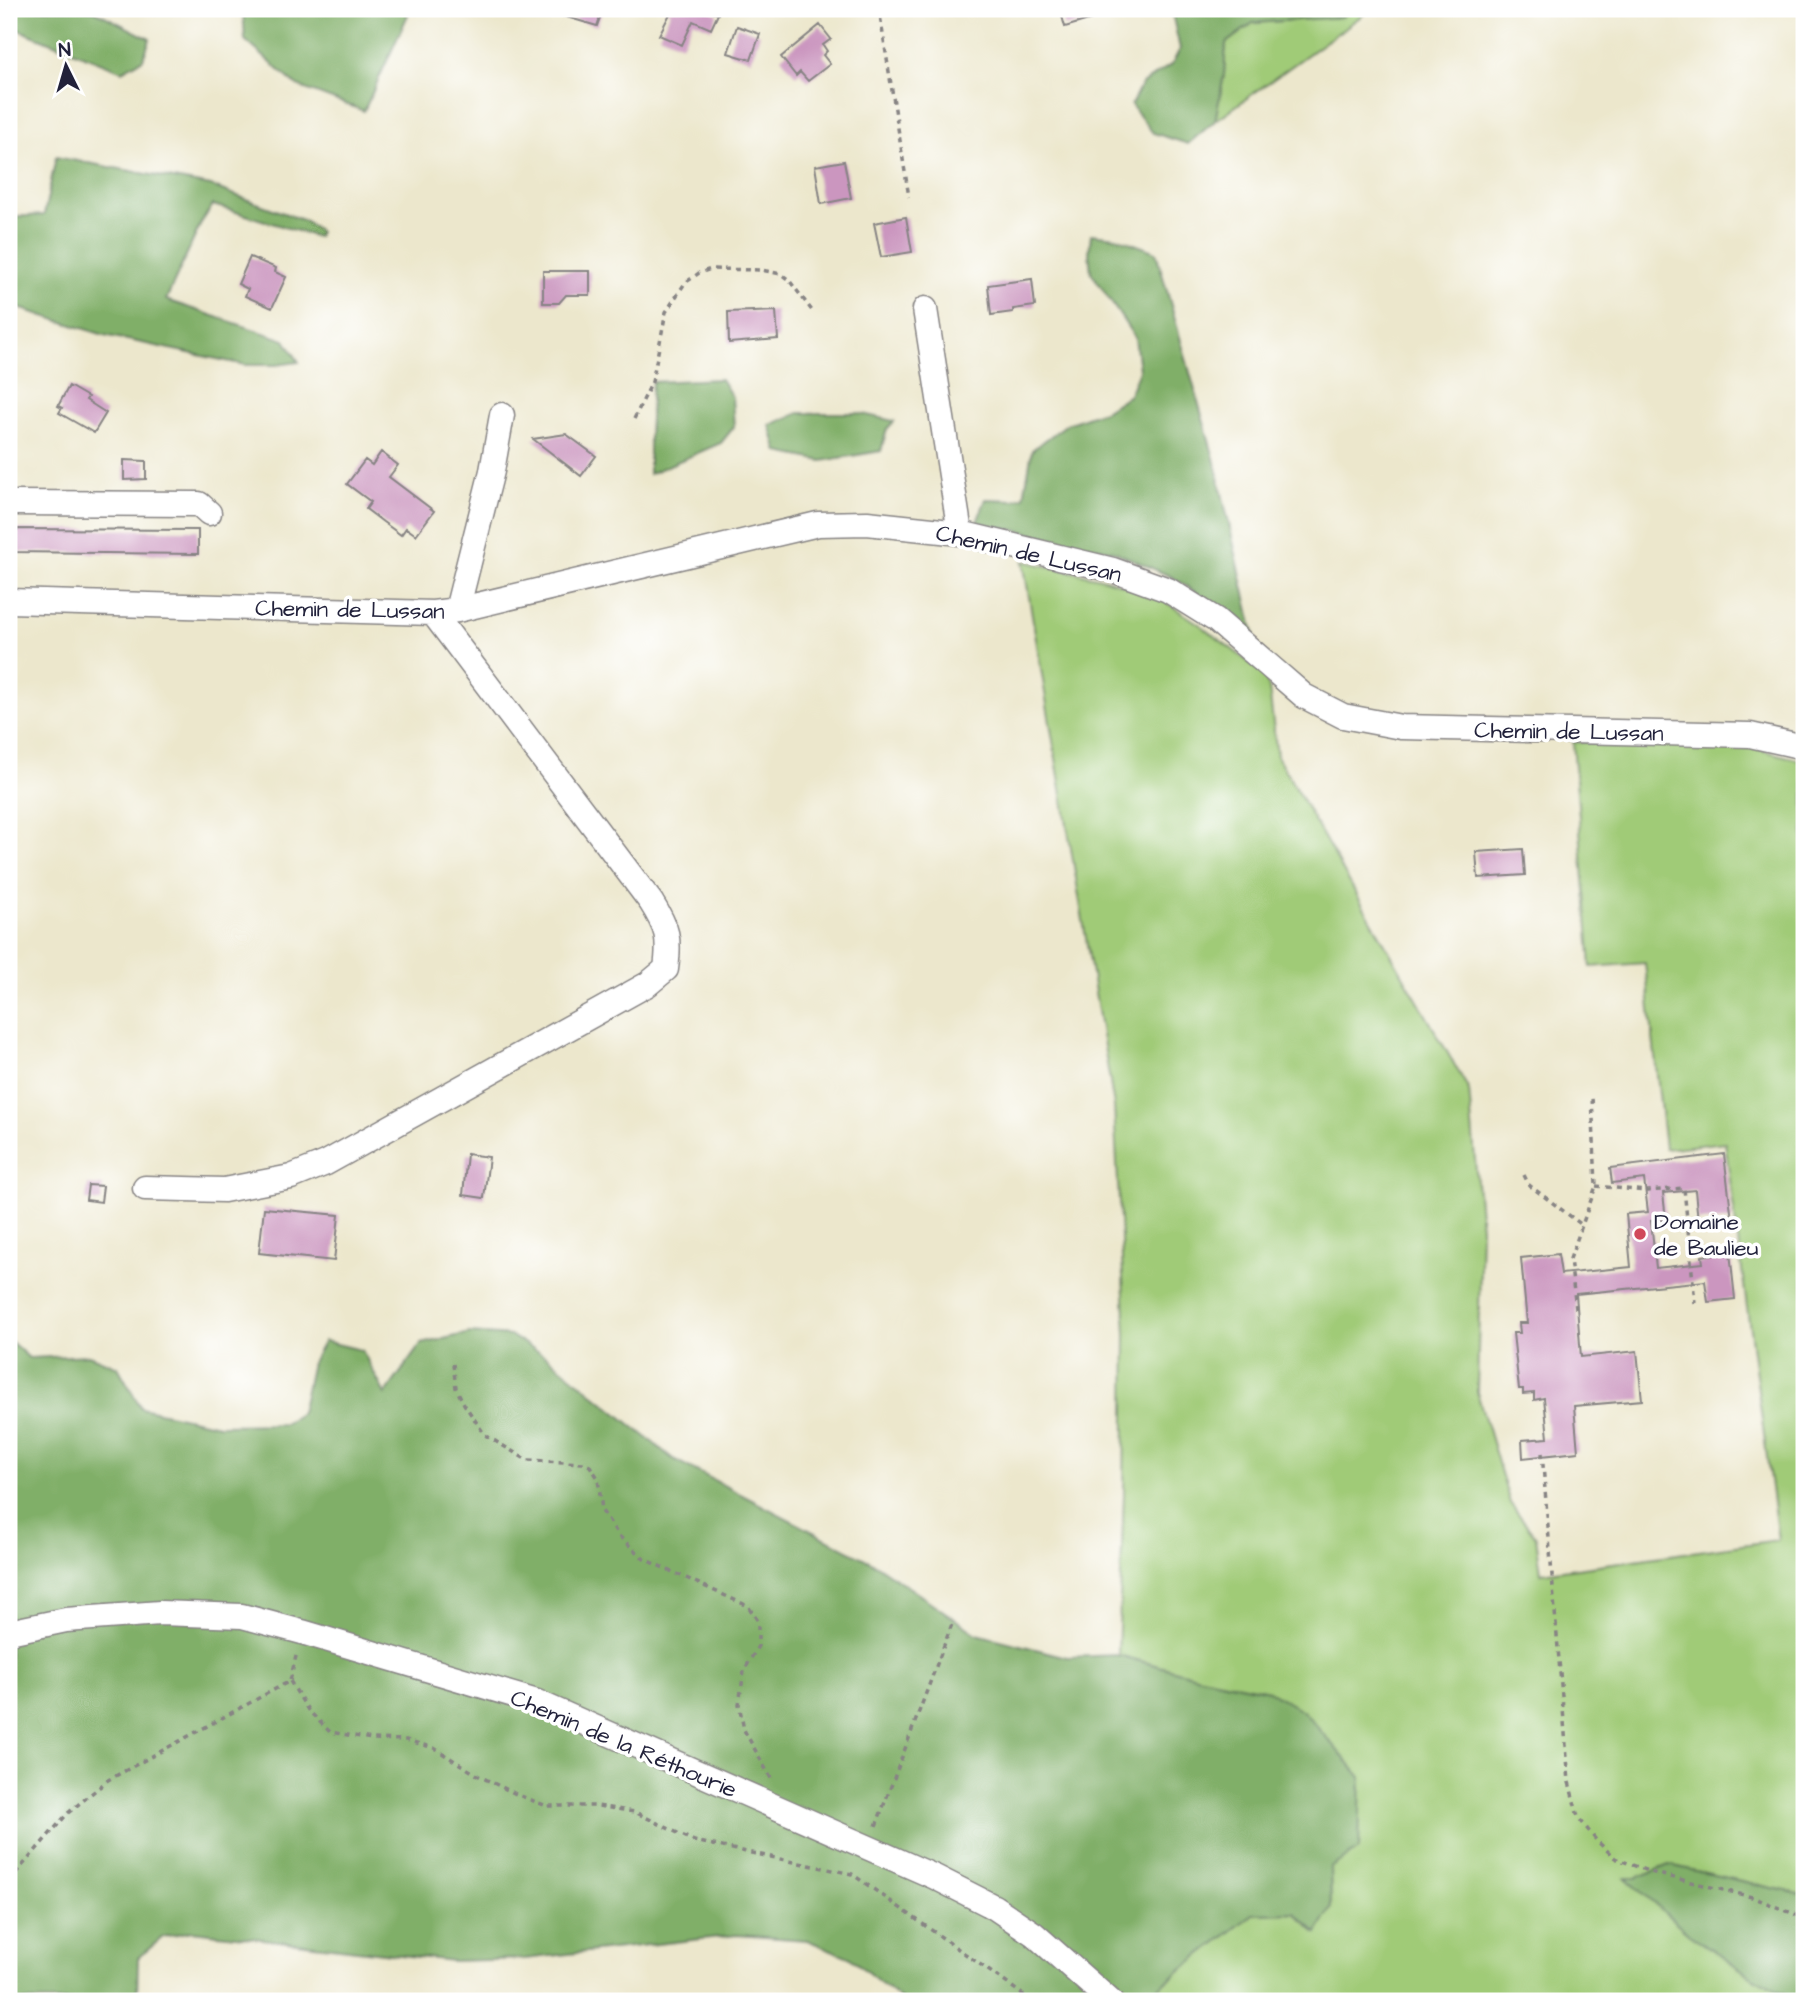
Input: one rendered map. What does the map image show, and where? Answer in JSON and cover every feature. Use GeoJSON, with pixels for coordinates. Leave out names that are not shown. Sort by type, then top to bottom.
{"type":"FeatureCollection","features":[{"type":"Feature","properties":{"kind":"street"},"geometry":{"type":"LineString","coordinates":[[925,309],[960,533]]}},
{"type":"Feature","properties":{"kind":"street"},"geometry":{"type":"LineString","coordinates":[[457,610],[492,471],[502,415]]}},
{"type":"Feature","properties":{"kind":"street"},"geometry":{"type":"LineString","coordinates":[[9,503],[199,504],[209,513]]}},
{"type":"Feature","properties":{"kind":"street","name":"Chemin de Lussan"},"geometry":{"type":"LineString","coordinates":[[9,601],[433,613],[457,610],[818,524],[867,523],[960,533],[1113,570],[1168,590],[1216,620],[1304,696],[1343,716],[1401,727],[1750,735],[1804,747]]}},
{"type":"Feature","properties":{"kind":"street"},"geometry":{"type":"LineString","coordinates":[[145,1188],[224,1190],[291,1177],[326,1163],[648,984],[666,969],[666,925],[651,902],[433,613]]}},
{"type":"Feature","properties":{"kind":"street","name":"Chemin de la Réthourie"},"geometry":{"type":"LineString","coordinates":[[9,1632],[66,1620],[160,1613],[242,1616],[537,1702],[935,1877],[994,1907],[1034,1934],[1110,2001]]}},
{"type":"Feature","properties":{"kind":"path"},"geometry":{"type":"LineString","coordinates":[[880,9],[909,197]]}},
{"type":"Feature","properties":{"kind":"path"},"geometry":{"type":"LineString","coordinates":[[634,419],[652,382],[666,312],[685,283],[699,273],[711,269],[761,270],[781,274],[789,280],[813,312]]}},
{"type":"Feature","properties":{"kind":"path"},"geometry":{"type":"LineString","coordinates":[[1576,1309],[1570,1259],[1596,1186],[1592,1096]]}},
{"type":"Feature","properties":{"kind":"path"},"geometry":{"type":"LineString","coordinates":[[1524,1175],[1530,1185],[1581,1225]]}},
{"type":"Feature","properties":{"kind":"path"},"geometry":{"type":"LineString","coordinates":[[1596,1186],[1647,1192],[1684,1188],[1695,1303]]}},
{"type":"Feature","properties":{"kind":"path"},"geometry":{"type":"LineString","coordinates":[[453,1364],[456,1388],[464,1405],[485,1435],[527,1460],[583,1463],[590,1466],[598,1478],[602,1511],[619,1536],[645,1559],[748,1606],[758,1621],[758,1646],[744,1671],[739,1704],[744,1730],[772,1779],[780,1809]]}},
{"type":"Feature","properties":{"kind":"path"},"geometry":{"type":"LineString","coordinates":[[1542,1452],[1569,1782],[1578,1817],[1615,1858],[1650,1872],[1752,1897],[1804,1917]]}},
{"type":"Feature","properties":{"kind":"path"},"geometry":{"type":"LineString","coordinates":[[868,1847],[952,1624]]}},
{"type":"Feature","properties":{"kind":"path"},"geometry":{"type":"LineString","coordinates":[[302,1632],[290,1681],[308,1710],[330,1732],[406,1740],[434,1748],[479,1776],[547,1806],[598,1806],[635,1812],[694,1841],[852,1874],[1032,2001]]}},
{"type":"Feature","properties":{"kind":"path"},"geometry":{"type":"LineString","coordinates":[[9,1881],[68,1813],[108,1780],[290,1681]]}},
{"type":"Feature","properties":{"kind":"green space"},"geometry":{"type":"Polygon","coordinates":[[[9,9],[95,11],[150,39],[143,59],[122,71],[9,26],[9,9]]]}},
{"type":"Feature","properties":{"kind":"green space"},"geometry":{"type":"Polygon","coordinates":[[[243,9],[403,9],[408,15],[364,111],[297,86],[245,40],[243,9]]]}},
{"type":"Feature","properties":{"kind":"green space"},"geometry":{"type":"Polygon","coordinates":[[[1171,9],[1349,10],[1342,17],[1253,23],[1226,43],[1224,75],[1215,121],[1188,144],[1153,133],[1131,105],[1142,84],[1172,64],[1180,49],[1171,9]]]}},
{"type":"Feature","properties":{"kind":"green space"},"geometry":{"type":"Polygon","coordinates":[[[1348,9],[1371,9],[1215,121],[1224,75],[1226,43],[1253,23],[1342,17],[1348,9]]]}},
{"type":"Feature","properties":{"kind":"green space"},"geometry":{"type":"Polygon","coordinates":[[[56,157],[211,186],[305,221],[320,232],[317,237],[213,205],[201,223],[166,300],[285,340],[299,362],[245,365],[104,335],[9,305],[9,217],[44,215],[56,157]]]}},
{"type":"Feature","properties":{"kind":"green space"},"geometry":{"type":"Polygon","coordinates":[[[1091,234],[1116,237],[1156,252],[1214,458],[1254,633],[1172,577],[1113,551],[977,522],[986,499],[1014,500],[1024,497],[1032,450],[1067,424],[1106,410],[1129,395],[1139,370],[1135,338],[1091,272],[1091,234]]]}},
{"type":"Feature","properties":{"kind":"green space"},"geometry":{"type":"Polygon","coordinates":[[[721,379],[732,397],[734,427],[721,443],[649,474],[652,382],[721,379]]]}},
{"type":"Feature","properties":{"kind":"green space"},"geometry":{"type":"Polygon","coordinates":[[[799,413],[858,413],[894,421],[887,429],[881,451],[822,461],[778,452],[770,425],[799,413]]]}},
{"type":"Feature","properties":{"kind":"green space"},"geometry":{"type":"Polygon","coordinates":[[[1023,561],[1105,579],[1155,595],[1199,624],[1263,673],[1269,688],[1277,756],[1469,1090],[1481,1228],[1477,1392],[1510,1503],[1536,1537],[1541,1573],[1778,1540],[1725,1142],[1665,1149],[1645,963],[1591,967],[1573,742],[1750,747],[1804,761],[1804,1895],[1669,1865],[1627,1879],[1688,1933],[1754,1978],[1799,2001],[1141,2001],[1253,1914],[1295,1913],[1316,1933],[1331,1909],[1330,1868],[1269,1691],[1196,1676],[1118,1655],[1126,1334],[1114,1106],[1023,561]]]}},
{"type":"Feature","properties":{"kind":"green space"},"geometry":{"type":"Polygon","coordinates":[[[470,1333],[511,1336],[548,1357],[673,1459],[875,1564],[977,1634],[1067,1657],[1118,1655],[1196,1676],[1269,1691],[1303,1711],[1361,1777],[1359,1849],[1330,1868],[1331,1909],[1317,1933],[1295,1913],[1253,1914],[1141,2001],[903,2001],[849,1957],[807,1940],[737,1935],[524,1959],[453,1961],[192,1931],[163,1937],[138,1958],[137,2001],[9,2001],[9,1340],[29,1358],[89,1355],[118,1367],[141,1408],[218,1425],[284,1424],[301,1413],[312,1362],[324,1341],[362,1350],[385,1394],[421,1344],[470,1333]]]}},
{"type":"Feature","properties":{"kind":"green space"},"geometry":{"type":"Polygon","coordinates":[[[1669,1865],[1804,1895],[1804,2001],[1754,1978],[1688,1933],[1626,1878],[1636,1878],[1669,1865]]]}},
{"type":"Feature","properties":{"kind":"building"},"geometry":{"type":"Polygon","coordinates":[[[554,9],[603,9],[597,26],[553,13],[554,9]]]}},
{"type":"Feature","properties":{"kind":"building"},"geometry":{"type":"Polygon","coordinates":[[[664,9],[705,9],[718,14],[711,29],[693,21],[682,45],[659,35],[671,12],[664,9]]]}},
{"type":"Feature","properties":{"kind":"building"},"geometry":{"type":"Polygon","coordinates":[[[1060,9],[1111,9],[1112,13],[1065,27],[1060,9]]]}},
{"type":"Feature","properties":{"kind":"building"},"geometry":{"type":"Polygon","coordinates":[[[820,25],[831,39],[823,45],[827,51],[823,55],[830,64],[808,81],[800,72],[796,76],[781,57],[820,25]]]}},
{"type":"Feature","properties":{"kind":"building"},"geometry":{"type":"Polygon","coordinates":[[[737,26],[760,34],[751,60],[728,53],[737,26]]]}},
{"type":"Feature","properties":{"kind":"building"},"geometry":{"type":"Polygon","coordinates":[[[844,161],[851,198],[821,204],[815,166],[844,161]]]}},
{"type":"Feature","properties":{"kind":"building"},"geometry":{"type":"Polygon","coordinates":[[[906,217],[912,252],[881,257],[874,223],[906,217]]]}},
{"type":"Feature","properties":{"kind":"building"},"geometry":{"type":"Polygon","coordinates":[[[250,257],[276,268],[275,272],[286,277],[272,308],[245,296],[248,289],[238,284],[250,257]]]}},
{"type":"Feature","properties":{"kind":"building"},"geometry":{"type":"Polygon","coordinates":[[[543,271],[590,271],[590,295],[566,295],[559,303],[543,303],[543,271]]]}},
{"type":"Feature","properties":{"kind":"building"},"geometry":{"type":"Polygon","coordinates":[[[1032,279],[1035,306],[991,315],[988,285],[1032,279]]]}},
{"type":"Feature","properties":{"kind":"building"},"geometry":{"type":"Polygon","coordinates":[[[776,311],[778,339],[729,343],[728,312],[776,311]]]}},
{"type":"Feature","properties":{"kind":"building"},"geometry":{"type":"Polygon","coordinates":[[[69,386],[88,397],[86,400],[106,413],[94,433],[59,413],[62,408],[58,406],[69,386]]]}},
{"type":"Feature","properties":{"kind":"building"},"geometry":{"type":"Polygon","coordinates":[[[566,434],[596,456],[581,476],[533,439],[566,434]]]}},
{"type":"Feature","properties":{"kind":"building"},"geometry":{"type":"Polygon","coordinates":[[[381,452],[398,465],[389,477],[434,511],[416,535],[406,528],[401,535],[383,522],[366,509],[371,502],[347,484],[365,460],[372,465],[381,452]]]}},
{"type":"Feature","properties":{"kind":"building"},"geometry":{"type":"Polygon","coordinates":[[[124,460],[146,461],[146,479],[124,480],[124,460]]]}},
{"type":"Feature","properties":{"kind":"building"},"geometry":{"type":"Polygon","coordinates":[[[12,529],[198,530],[198,554],[9,552],[9,533],[12,533],[12,529]]]}},
{"type":"Feature","properties":{"kind":"building"},"geometry":{"type":"Polygon","coordinates":[[[1523,849],[1525,875],[1478,878],[1476,852],[1523,849]]]}},
{"type":"Feature","properties":{"kind":"building"},"geometry":{"type":"Polygon","coordinates":[[[467,1154],[489,1157],[484,1198],[463,1195],[467,1154]]]}},
{"type":"Feature","properties":{"kind":"building"},"geometry":{"type":"Polygon","coordinates":[[[1724,1154],[1732,1220],[1698,1221],[1695,1190],[1663,1193],[1666,1220],[1651,1221],[1656,1268],[1703,1263],[1702,1256],[1730,1252],[1735,1299],[1708,1302],[1705,1281],[1576,1294],[1581,1357],[1637,1351],[1642,1400],[1574,1406],[1578,1452],[1523,1458],[1522,1440],[1548,1438],[1544,1398],[1534,1400],[1534,1393],[1523,1394],[1523,1389],[1519,1389],[1513,1333],[1520,1333],[1519,1323],[1527,1323],[1521,1258],[1558,1254],[1561,1274],[1631,1267],[1626,1214],[1648,1212],[1644,1179],[1612,1183],[1610,1168],[1724,1154]]]}},
{"type":"Feature","properties":{"kind":"building"},"geometry":{"type":"Polygon","coordinates":[[[88,1185],[103,1186],[101,1202],[86,1200],[88,1185]]]}},
{"type":"Feature","properties":{"kind":"building"},"geometry":{"type":"Polygon","coordinates":[[[264,1208],[339,1215],[334,1261],[259,1253],[264,1208]]]}},
{"type":"Feature","properties":{"kind":"place","name":"Domaine de Baulieu"},"geometry":{"type":"Point","coordinates":[1640,1234]}}]}
